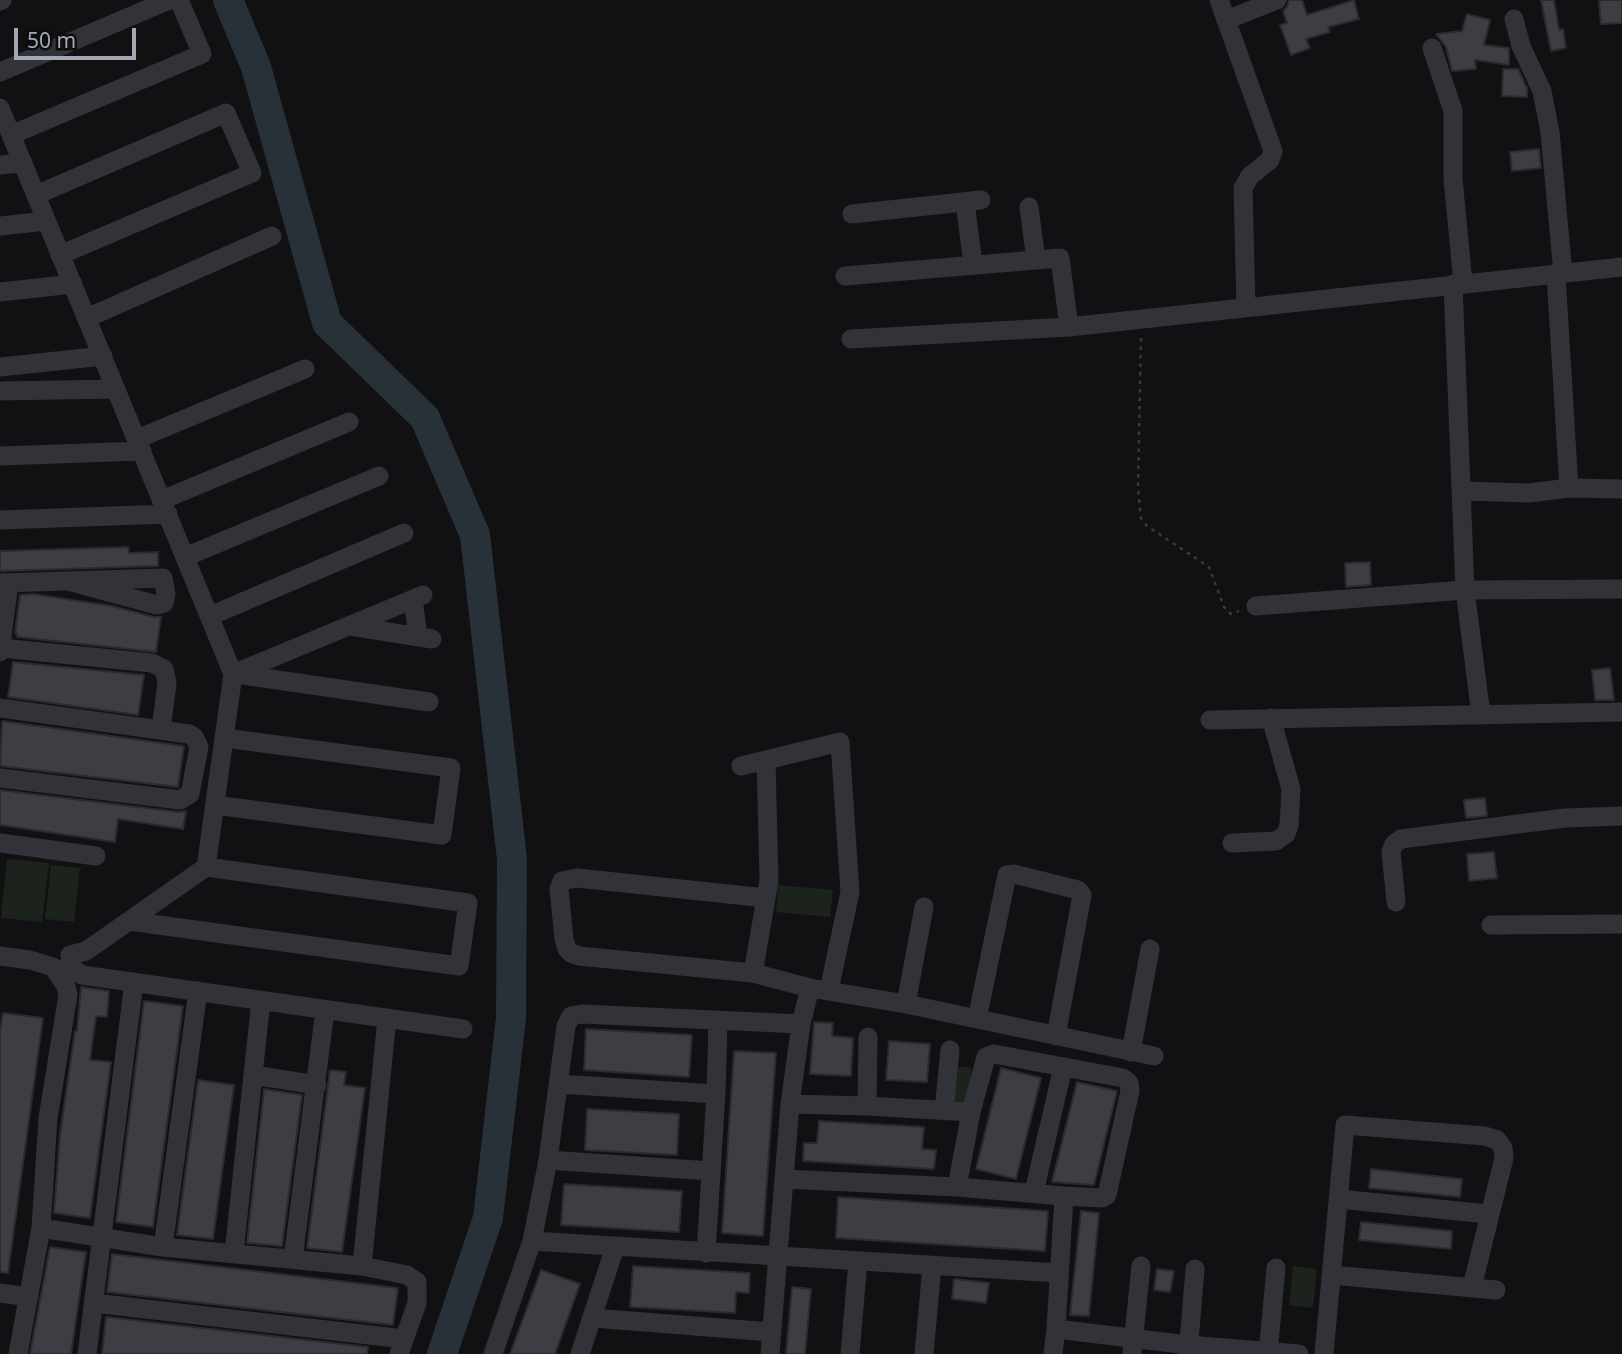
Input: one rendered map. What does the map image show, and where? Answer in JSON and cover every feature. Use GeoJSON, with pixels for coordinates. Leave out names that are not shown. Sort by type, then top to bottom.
{"type":"FeatureCollection","features":[{"type":"Feature","properties":{"kind":"street"},"geometry":{"type":"LineString","coordinates":[[0,72],[169,0]]}},
{"type":"Feature","properties":{"kind":"street"},"geometry":{"type":"LineString","coordinates":[[11,135],[202,54],[179,0]]}},
{"type":"Feature","properties":{"kind":"street"},"geometry":{"type":"LineString","coordinates":[[1219,0],[1273,151],[1270,160],[1250,176],[1243,188],[1246,307]]}},
{"type":"Feature","properties":{"kind":"street"},"geometry":{"type":"LineString","coordinates":[[1226,20],[1277,0]]}},
{"type":"Feature","properties":{"kind":"street"},"geometry":{"type":"LineString","coordinates":[[1514,19],[1521,46],[1542,91],[1550,132],[1560,275],[1569,488]]}},
{"type":"Feature","properties":{"kind":"street"},"geometry":{"type":"LineString","coordinates":[[1432,48],[1453,111],[1465,590],[1481,715]]}},
{"type":"Feature","properties":{"kind":"street"},"geometry":{"type":"LineString","coordinates":[[0,108],[233,674],[206,867]]}},
{"type":"Feature","properties":{"kind":"street"},"geometry":{"type":"LineString","coordinates":[[36,195],[226,114],[252,173],[61,254]]}},
{"type":"Feature","properties":{"kind":"street"},"geometry":{"type":"LineString","coordinates":[[0,165],[23,163]]}},
{"type":"Feature","properties":{"kind":"street"},"geometry":{"type":"LineString","coordinates":[[852,214],[973,201],[973,265]]}},
{"type":"Feature","properties":{"kind":"street"},"geometry":{"type":"LineString","coordinates":[[1028,207],[1036,260]]}},
{"type":"Feature","properties":{"kind":"street"},"geometry":{"type":"LineString","coordinates":[[0,226],[47,221]]}},
{"type":"Feature","properties":{"kind":"street"},"geometry":{"type":"LineString","coordinates":[[87,318],[272,236]]}},
{"type":"Feature","properties":{"kind":"street"},"geometry":{"type":"LineString","coordinates":[[845,276],[1060,258],[1069,327]]}},
{"type":"Feature","properties":{"kind":"street"},"geometry":{"type":"LineString","coordinates":[[851,340],[1069,327],[1622,267]]}},
{"type":"Feature","properties":{"kind":"street"},"geometry":{"type":"LineString","coordinates":[[0,292],[73,284]]}},
{"type":"Feature","properties":{"kind":"street"},"geometry":{"type":"LineString","coordinates":[[0,367],[103,356]]}},
{"type":"Feature","properties":{"kind":"street"},"geometry":{"type":"LineString","coordinates":[[0,456],[139,445],[305,369]]}},
{"type":"Feature","properties":{"kind":"street"},"geometry":{"type":"LineString","coordinates":[[0,391],[116,389]]}},
{"type":"Feature","properties":{"kind":"street"},"geometry":{"type":"LineString","coordinates":[[0,520],[165,507],[349,422]]}},
{"type":"Feature","properties":{"kind":"street"},"geometry":{"type":"LineString","coordinates":[[185,556],[379,476]]}},
{"type":"Feature","properties":{"kind":"street"},"geometry":{"type":"LineString","coordinates":[[1463,491],[1529,493],[1569,488],[1622,489]]}},
{"type":"Feature","properties":{"kind":"street"},"geometry":{"type":"LineString","coordinates":[[210,616],[404,533]]}},
{"type":"Feature","properties":{"kind":"street"},"geometry":{"type":"LineString","coordinates":[[68,581],[5,583],[0,650],[152,663],[164,669],[167,683],[161,730]]}},
{"type":"Feature","properties":{"kind":"street"},"geometry":{"type":"LineString","coordinates":[[1256,607],[1465,590],[1622,589]]}},
{"type":"Feature","properties":{"kind":"street"},"geometry":{"type":"LineString","coordinates":[[233,674],[418,597],[425,638],[349,626]]}},
{"type":"Feature","properties":{"kind":"street"},"geometry":{"type":"LineString","coordinates":[[233,674],[429,702]]}},
{"type":"Feature","properties":{"kind":"street"},"geometry":{"type":"LineString","coordinates":[[0,708],[189,734],[194,737],[199,747],[190,794],[184,799],[0,778]]}},
{"type":"Feature","properties":{"kind":"street"},"geometry":{"type":"LineString","coordinates":[[1210,720],[1622,712]]}},
{"type":"Feature","properties":{"kind":"street"},"geometry":{"type":"LineString","coordinates":[[1232,843],[1276,841],[1286,834],[1289,825],[1291,789],[1271,718]]}},
{"type":"Feature","properties":{"kind":"street"},"geometry":{"type":"LineString","coordinates":[[215,805],[442,835],[451,768],[225,738]]}},
{"type":"Feature","properties":{"kind":"street"},"geometry":{"type":"LineString","coordinates":[[741,766],[840,742],[850,892],[820,989],[801,1024],[790,1104],[770,1354]]}},
{"type":"Feature","properties":{"kind":"street"},"geometry":{"type":"LineString","coordinates":[[753,973],[769,881],[766,761]]}},
{"type":"Feature","properties":{"kind":"street"},"geometry":{"type":"LineString","coordinates":[[1396,902],[1391,852],[1394,844],[1401,839],[1565,818],[1622,816]]}},
{"type":"Feature","properties":{"kind":"street"},"geometry":{"type":"LineString","coordinates":[[0,843],[96,856]]}},
{"type":"Feature","properties":{"kind":"street"},"geometry":{"type":"LineString","coordinates":[[0,956],[41,962],[52,967],[66,966],[86,951],[206,867],[468,903],[459,966],[129,921]]}},
{"type":"Feature","properties":{"kind":"street"},"geometry":{"type":"LineString","coordinates":[[977,1019],[1007,875],[1014,874],[1078,890],[1082,895],[1056,1036]]}},
{"type":"Feature","properties":{"kind":"street"},"geometry":{"type":"LineString","coordinates":[[766,898],[577,878],[562,881],[559,888],[565,944],[571,953],[579,956],[753,973],[1154,1056]]}},
{"type":"Feature","properties":{"kind":"street"},"geometry":{"type":"LineString","coordinates":[[906,1004],[924,907]]}},
{"type":"Feature","properties":{"kind":"street"},"geometry":{"type":"LineString","coordinates":[[1491,925],[1622,924]]}},
{"type":"Feature","properties":{"kind":"street"},"geometry":{"type":"LineString","coordinates":[[1131,1052],[1150,949]]}},
{"type":"Feature","properties":{"kind":"street"},"geometry":{"type":"LineString","coordinates":[[66,966],[82,975],[463,1029]]}},
{"type":"Feature","properties":{"kind":"street"},"geometry":{"type":"LineString","coordinates":[[18,1354],[41,1228],[48,1118],[68,995],[66,966]]}},
{"type":"Feature","properties":{"kind":"street"},"geometry":{"type":"LineString","coordinates":[[87,1354],[134,982]]}},
{"type":"Feature","properties":{"kind":"street"},"geometry":{"type":"LineString","coordinates":[[163,1247],[198,991]]}},
{"type":"Feature","properties":{"kind":"street"},"geometry":{"type":"LineString","coordinates":[[234,1254],[261,1000]]}},
{"type":"Feature","properties":{"kind":"street"},"geometry":{"type":"LineString","coordinates":[[293,1259],[325,1010]]}},
{"type":"Feature","properties":{"kind":"street"},"geometry":{"type":"LineString","coordinates":[[494,1354],[533,1241],[548,1160],[566,1026],[571,1016],[582,1014],[801,1024]]}},
{"type":"Feature","properties":{"kind":"street"},"geometry":{"type":"LineString","coordinates":[[362,1266],[387,1018]]}},
{"type":"Feature","properties":{"kind":"street"},"geometry":{"type":"LineString","coordinates":[[706,1253],[718,1021]]}},
{"type":"Feature","properties":{"kind":"street"},"geometry":{"type":"LineString","coordinates":[[867,1105],[869,1037]]}},
{"type":"Feature","properties":{"kind":"street"},"geometry":{"type":"LineString","coordinates":[[944,1111],[950,1050]]}},
{"type":"Feature","properties":{"kind":"street"},"geometry":{"type":"LineString","coordinates":[[784,1179],[957,1187],[1102,1198],[1107,1195],[1130,1091],[1129,1083],[1123,1078],[995,1054],[986,1057],[971,1112],[957,1187]]}},
{"type":"Feature","properties":{"kind":"street"},"geometry":{"type":"LineString","coordinates":[[1034,1192],[1063,1067]]}},
{"type":"Feature","properties":{"kind":"street"},"geometry":{"type":"LineString","coordinates":[[253,1075],[317,1085]]}},
{"type":"Feature","properties":{"kind":"street"},"geometry":{"type":"LineString","coordinates":[[559,1084],[716,1094]]}},
{"type":"Feature","properties":{"kind":"street"},"geometry":{"type":"LineString","coordinates":[[790,1104],[867,1105],[971,1112]]}},
{"type":"Feature","properties":{"kind":"street"},"geometry":{"type":"LineString","coordinates":[[1324,1354],[1345,1125],[1485,1136],[1497,1140],[1503,1148],[1504,1158],[1472,1287]]}},
{"type":"Feature","properties":{"kind":"street"},"geometry":{"type":"LineString","coordinates":[[548,1160],[711,1171]]}},
{"type":"Feature","properties":{"kind":"street"},"geometry":{"type":"LineString","coordinates":[[1053,1354],[1064,1196]]}},
{"type":"Feature","properties":{"kind":"street"},"geometry":{"type":"LineString","coordinates":[[1339,1199],[1488,1214]]}},
{"type":"Feature","properties":{"kind":"street"},"geometry":{"type":"LineString","coordinates":[[41,1228],[163,1247],[362,1266],[398,1272],[417,1282],[417,1303],[401,1347],[94,1303]]}},
{"type":"Feature","properties":{"kind":"street"},"geometry":{"type":"LineString","coordinates":[[533,1241],[1059,1273]]}},
{"type":"Feature","properties":{"kind":"street"},"geometry":{"type":"LineString","coordinates":[[580,1354],[615,1247]]}},
{"type":"Feature","properties":{"kind":"street"},"geometry":{"type":"LineString","coordinates":[[850,1354],[858,1261]]}},
{"type":"Feature","properties":{"kind":"street"},"geometry":{"type":"LineString","coordinates":[[924,1354],[932,1266]]}},
{"type":"Feature","properties":{"kind":"street"},"geometry":{"type":"LineString","coordinates":[[1133,1346],[1141,1266]]}},
{"type":"Feature","properties":{"kind":"street"},"geometry":{"type":"LineString","coordinates":[[1268,1352],[1276,1268]]}},
{"type":"Feature","properties":{"kind":"street"},"geometry":{"type":"LineString","coordinates":[[1188,1349],[1195,1269]]}},
{"type":"Feature","properties":{"kind":"street"},"geometry":{"type":"LineString","coordinates":[[1332,1275],[1496,1290]]}},
{"type":"Feature","properties":{"kind":"street"},"geometry":{"type":"LineString","coordinates":[[0,1293],[29,1297]]}},
{"type":"Feature","properties":{"kind":"street"},"geometry":{"type":"LineString","coordinates":[[593,1318],[771,1332]]}},
{"type":"Feature","properties":{"kind":"street"},"geometry":{"type":"LineString","coordinates":[[1056,1329],[1133,1346],[1299,1354]]}},
{"type":"Feature","properties":{"kind":"path"},"geometry":{"type":"LineString","coordinates":[[1142,319],[1138,487],[1141,518],[1147,526],[1209,567],[1220,597],[1231,614],[1256,607]]}},
{"type":"Feature","properties":{"kind":"shaded area"},"geometry":{"type":"Polygon","coordinates":[[[7,859],[49,863],[42,922],[1,918],[7,859]]]}},
{"type":"Feature","properties":{"kind":"shaded area"},"geometry":{"type":"Polygon","coordinates":[[[51,865],[80,868],[74,922],[45,919],[51,865]]]}},
{"type":"Feature","properties":{"kind":"shaded area"},"geometry":{"type":"Polygon","coordinates":[[[778,885],[833,890],[830,917],[776,912],[778,885]]]}},
{"type":"Feature","properties":{"kind":"shaded area"},"geometry":{"type":"Polygon","coordinates":[[[954,1067],[971,1067],[970,1104],[952,1103],[954,1067]]]}},
{"type":"Feature","properties":{"kind":"shaded area"},"geometry":{"type":"Polygon","coordinates":[[[1293,1266],[1317,1269],[1313,1308],[1289,1305],[1293,1266]]]}},
{"type":"Feature","properties":{"kind":"building"},"geometry":{"type":"Polygon","coordinates":[[[1289,0],[1302,0],[1307,15],[1354,0],[1359,19],[1328,27],[1330,32],[1306,39],[1310,48],[1291,55],[1280,25],[1287,23],[1283,11],[1289,0]]]}},
{"type":"Feature","properties":{"kind":"building"},"geometry":{"type":"Polygon","coordinates":[[[1541,0],[1554,0],[1559,30],[1563,29],[1566,48],[1551,51],[1541,0]]]}},
{"type":"Feature","properties":{"kind":"building"},"geometry":{"type":"Polygon","coordinates":[[[1599,0],[1622,0],[1622,23],[1601,24],[1599,0]]]}},
{"type":"Feature","properties":{"kind":"building"},"geometry":{"type":"Polygon","coordinates":[[[1467,14],[1490,20],[1484,45],[1509,48],[1509,65],[1475,60],[1476,69],[1452,71],[1446,47],[1436,34],[1462,31],[1467,14]]]}},
{"type":"Feature","properties":{"kind":"building"},"geometry":{"type":"Polygon","coordinates":[[[1503,69],[1518,69],[1527,88],[1527,97],[1502,96],[1503,69]]]}},
{"type":"Feature","properties":{"kind":"building"},"geometry":{"type":"Polygon","coordinates":[[[1539,149],[1541,168],[1512,171],[1510,152],[1539,149]]]}},
{"type":"Feature","properties":{"kind":"building"},"geometry":{"type":"Polygon","coordinates":[[[128,547],[129,553],[158,552],[158,566],[0,571],[0,551],[128,547]]]}},
{"type":"Feature","properties":{"kind":"building"},"geometry":{"type":"Polygon","coordinates":[[[1370,562],[1371,585],[1346,587],[1345,563],[1370,562]]]}},
{"type":"Feature","properties":{"kind":"building"},"geometry":{"type":"Polygon","coordinates":[[[33,594],[112,606],[161,617],[156,652],[17,637],[15,633],[20,595],[33,594]]]}},
{"type":"Feature","properties":{"kind":"building"},"geometry":{"type":"Polygon","coordinates":[[[13,662],[144,675],[138,715],[8,697],[13,662]]]}},
{"type":"Feature","properties":{"kind":"building"},"geometry":{"type":"Polygon","coordinates":[[[1610,668],[1614,700],[1595,700],[1592,670],[1610,668]]]}},
{"type":"Feature","properties":{"kind":"building"},"geometry":{"type":"Polygon","coordinates":[[[2,721],[184,746],[178,787],[0,766],[2,721]]]}},
{"type":"Feature","properties":{"kind":"building"},"geometry":{"type":"Polygon","coordinates":[[[0,790],[186,811],[183,829],[118,819],[115,842],[0,825],[0,790]]]}},
{"type":"Feature","properties":{"kind":"building"},"geometry":{"type":"Polygon","coordinates":[[[1485,798],[1487,816],[1466,818],[1464,800],[1485,798]]]}},
{"type":"Feature","properties":{"kind":"building"},"geometry":{"type":"Polygon","coordinates":[[[1494,852],[1497,878],[1469,881],[1467,854],[1494,852]]]}},
{"type":"Feature","properties":{"kind":"building"},"geometry":{"type":"Polygon","coordinates":[[[81,987],[109,991],[107,1017],[96,1016],[90,1060],[111,1062],[90,1218],[54,1213],[60,1134],[77,1031],[81,987]]]}},
{"type":"Feature","properties":{"kind":"building"},"geometry":{"type":"Polygon","coordinates":[[[144,1001],[183,1006],[153,1227],[116,1222],[144,1001]]]}},
{"type":"Feature","properties":{"kind":"building"},"geometry":{"type":"Polygon","coordinates":[[[3,1013],[43,1018],[8,1273],[0,1272],[0,1030],[3,1013]]]}},
{"type":"Feature","properties":{"kind":"building"},"geometry":{"type":"Polygon","coordinates":[[[814,1022],[833,1023],[832,1036],[853,1038],[851,1076],[810,1074],[814,1022]]]}},
{"type":"Feature","properties":{"kind":"building"},"geometry":{"type":"Polygon","coordinates":[[[586,1029],[692,1035],[689,1077],[584,1070],[586,1029]]]}},
{"type":"Feature","properties":{"kind":"building"},"geometry":{"type":"Polygon","coordinates":[[[889,1041],[930,1044],[927,1082],[886,1080],[889,1041]]]}},
{"type":"Feature","properties":{"kind":"building"},"geometry":{"type":"Polygon","coordinates":[[[734,1051],[776,1053],[763,1236],[722,1233],[734,1051]]]}},
{"type":"Feature","properties":{"kind":"building"},"geometry":{"type":"Polygon","coordinates":[[[1001,1068],[1041,1078],[1016,1179],[976,1169],[1001,1068]]]}},
{"type":"Feature","properties":{"kind":"building"},"geometry":{"type":"Polygon","coordinates":[[[330,1070],[346,1072],[344,1085],[365,1088],[342,1252],[307,1248],[330,1070]]]}},
{"type":"Feature","properties":{"kind":"building"},"geometry":{"type":"Polygon","coordinates":[[[198,1080],[234,1085],[213,1239],[177,1235],[198,1080]]]}},
{"type":"Feature","properties":{"kind":"building"},"geometry":{"type":"Polygon","coordinates":[[[1077,1082],[1117,1091],[1094,1185],[1052,1182],[1077,1082]]]}},
{"type":"Feature","properties":{"kind":"building"},"geometry":{"type":"Polygon","coordinates":[[[264,1089],[302,1095],[282,1246],[247,1243],[264,1089]]]}},
{"type":"Feature","properties":{"kind":"building"},"geometry":{"type":"Polygon","coordinates":[[[587,1109],[679,1114],[677,1155],[585,1150],[587,1109]]]}},
{"type":"Feature","properties":{"kind":"building"},"geometry":{"type":"Polygon","coordinates":[[[819,1121],[924,1127],[922,1149],[936,1150],[934,1169],[803,1161],[804,1143],[817,1143],[819,1121]]]}},
{"type":"Feature","properties":{"kind":"building"},"geometry":{"type":"Polygon","coordinates":[[[1371,1169],[1462,1179],[1460,1197],[1369,1188],[1371,1169]]]}},
{"type":"Feature","properties":{"kind":"building"},"geometry":{"type":"Polygon","coordinates":[[[564,1184],[682,1191],[679,1232],[561,1225],[564,1184]]]}},
{"type":"Feature","properties":{"kind":"building"},"geometry":{"type":"Polygon","coordinates":[[[838,1197],[1048,1211],[1045,1251],[836,1238],[838,1197]]]}},
{"type":"Feature","properties":{"kind":"building"},"geometry":{"type":"Polygon","coordinates":[[[1081,1211],[1099,1213],[1089,1316],[1070,1315],[1081,1211]]]}},
{"type":"Feature","properties":{"kind":"building"},"geometry":{"type":"Polygon","coordinates":[[[1361,1222],[1452,1231],[1451,1249],[1359,1240],[1361,1222]]]}},
{"type":"Feature","properties":{"kind":"building"},"geometry":{"type":"Polygon","coordinates":[[[50,1247],[86,1252],[71,1354],[30,1354],[50,1247]]]}},
{"type":"Feature","properties":{"kind":"building"},"geometry":{"type":"Polygon","coordinates":[[[112,1254],[398,1288],[393,1325],[107,1292],[112,1254]]]}},
{"type":"Feature","properties":{"kind":"building"},"geometry":{"type":"Polygon","coordinates":[[[633,1266],[750,1273],[749,1293],[736,1292],[735,1313],[630,1307],[633,1266]]]}},
{"type":"Feature","properties":{"kind":"building"},"geometry":{"type":"Polygon","coordinates":[[[1157,1269],[1174,1271],[1170,1292],[1154,1290],[1157,1269]]]}},
{"type":"Feature","properties":{"kind":"building"},"geometry":{"type":"Polygon","coordinates":[[[541,1270],[580,1284],[555,1354],[510,1354],[541,1270]]]}},
{"type":"Feature","properties":{"kind":"building"},"geometry":{"type":"Polygon","coordinates":[[[954,1279],[989,1283],[986,1303],[952,1299],[954,1279]]]}},
{"type":"Feature","properties":{"kind":"building"},"geometry":{"type":"Polygon","coordinates":[[[792,1287],[811,1289],[805,1354],[786,1354],[792,1287]]]}},
{"type":"Feature","properties":{"kind":"building"},"geometry":{"type":"Polygon","coordinates":[[[106,1317],[368,1347],[367,1354],[102,1354],[106,1317]]]}},
{"type":"Feature","properties":{"kind":"waterway"},"geometry":{"type":"LineString","coordinates":[[228,0],[256,67],[327,323],[425,418],[475,535],[512,859],[511,1017],[488,1218],[442,1354]]}}]}
